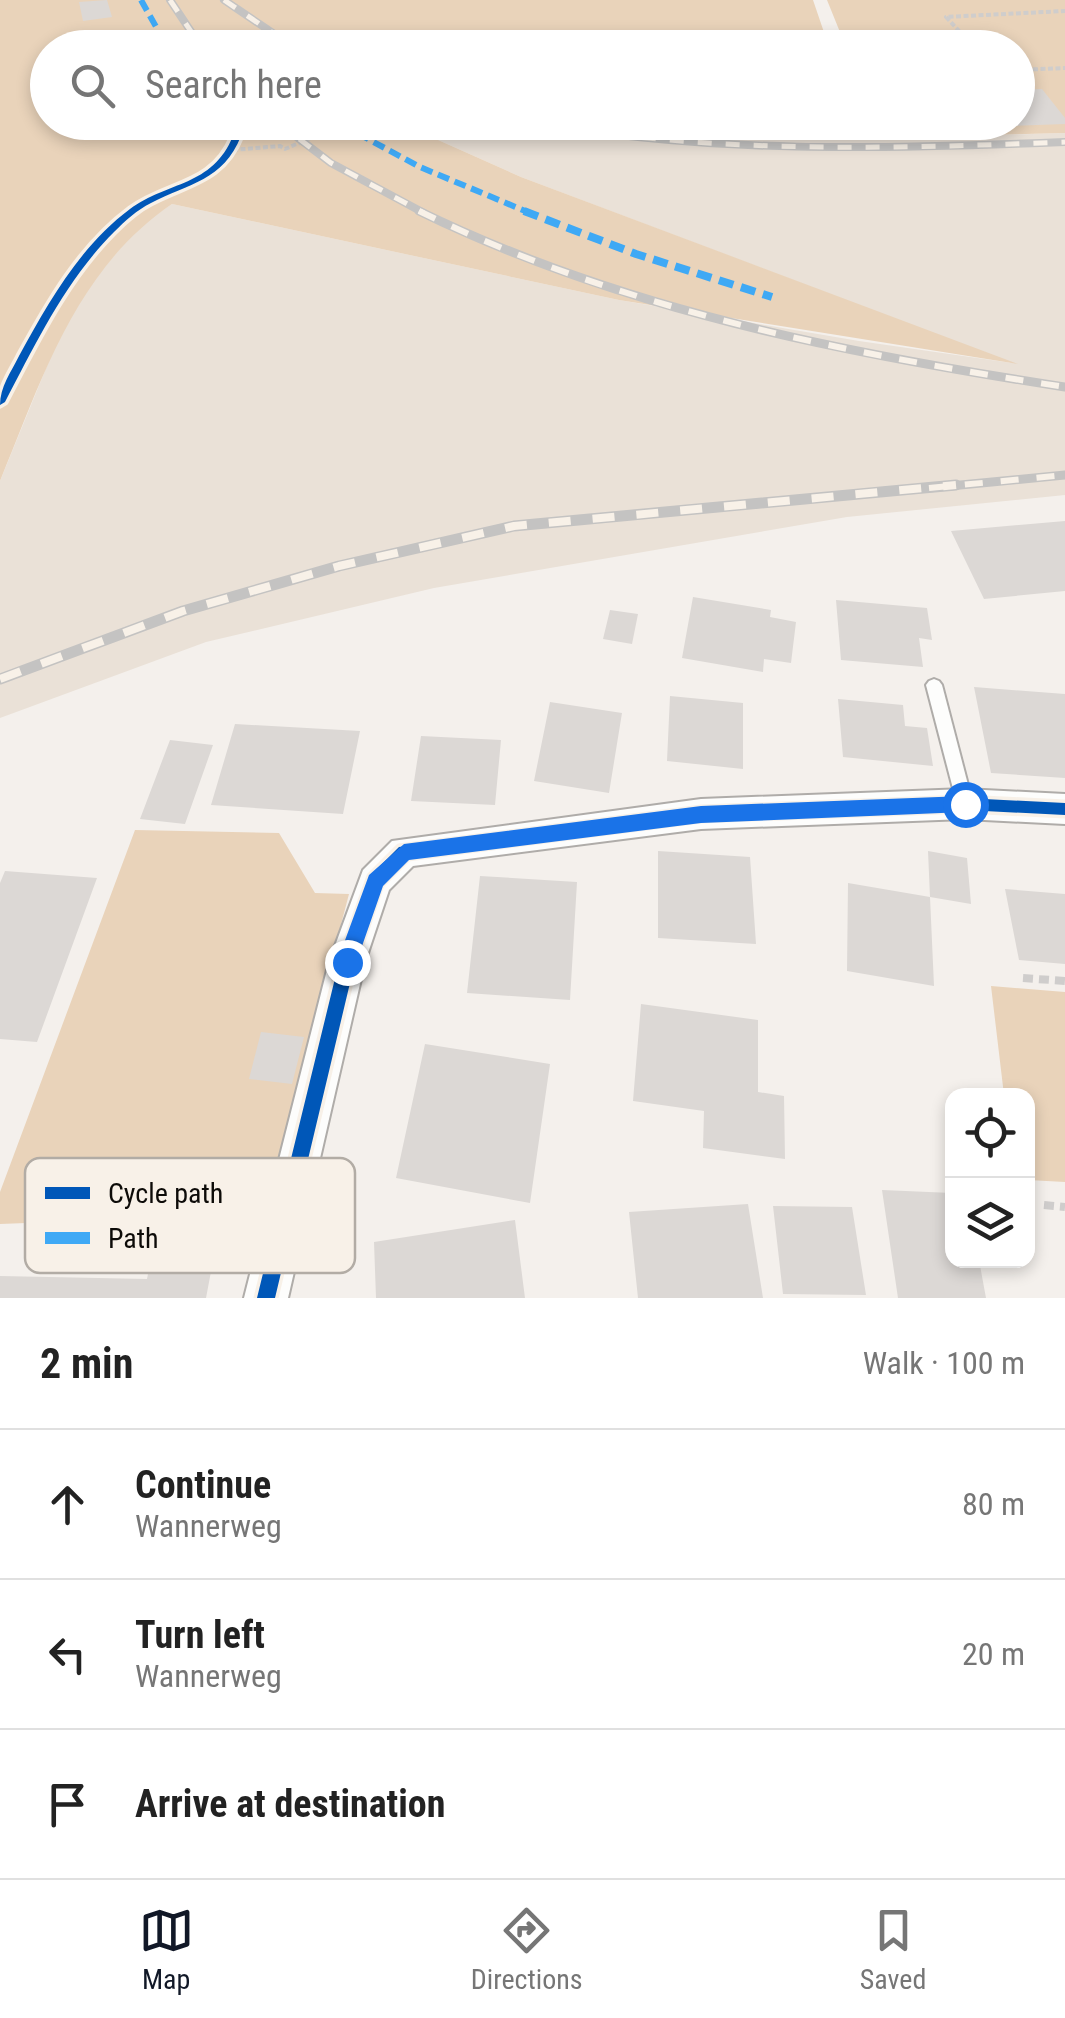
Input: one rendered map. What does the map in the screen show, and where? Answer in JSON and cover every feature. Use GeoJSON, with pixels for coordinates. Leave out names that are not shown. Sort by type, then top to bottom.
{"type":"FeatureCollection","features":[{"type":"Feature","properties":{"kind":"street"},"geometry":{"type":"LineString","coordinates":[[300,1158],[347,962],[376,881],[404,852],[701,814],[965,804],[1065,809]]}},
{"type":"Feature","properties":{"kind":"street"},"geometry":{"type":"LineString","coordinates":[[266,1298],[272,1273]]}},
{"type":"Feature","properties":{"kind":"lane"},"geometry":{"type":"LineString","coordinates":[[934,685],[965,804]]}},
{"type":"Feature","properties":{"kind":"path"},"geometry":{"type":"LineString","coordinates":[[958,30],[946,17],[1065,10]]}},
{"type":"Feature","properties":{"kind":"path"},"geometry":{"type":"LineString","coordinates":[[1035,69],[1065,68]]}},
{"type":"Feature","properties":{"kind":"path"},"geometry":{"type":"LineString","coordinates":[[233,150],[285,148],[304,140]]}},
{"type":"Feature","properties":{"kind":"path"},"geometry":{"type":"LineString","coordinates":[[1023,978],[1065,981]]}},
{"type":"Feature","properties":{"kind":"path"},"geometry":{"type":"LineString","coordinates":[[1044,1204],[1065,1207]]}},
{"type":"Feature","properties":{"kind":"shaded area"},"geometry":{"type":"Polygon","coordinates":[[[0,0],[813,0],[823,30],[30,30],[30,140],[438,140],[521,177],[1018,364],[619,300],[172,204],[139,230],[86,293],[48,366],[0,481],[0,0]]]}},
{"type":"Feature","properties":{"kind":"shaded area"},"geometry":{"type":"Polygon","coordinates":[[[827,0],[1065,0],[1065,133],[1035,134],[1035,30],[839,30],[827,0]]]}},
{"type":"Feature","properties":{"kind":"shaded area"},"geometry":{"type":"Polygon","coordinates":[[[1065,133],[1065,495],[847,517],[434,588],[206,642],[0,718],[0,481],[60,334],[87,288],[139,226],[172,204],[619,300],[1012,363],[521,177],[438,140],[1035,140],[1035,134],[1065,133]]]}},
{"type":"Feature","properties":{"kind":"shaded area"},"geometry":{"type":"Polygon","coordinates":[[[135,830],[279,833],[315,893],[349,894],[280,1158],[25,1158],[25,1223],[0,1224],[0,1192],[135,830]]]}},
{"type":"Feature","properties":{"kind":"shaded area"},"geometry":{"type":"Polygon","coordinates":[[[991,986],[1065,992],[1065,1182],[1035,1180],[1035,1088],[1003,1088],[991,986]]]}},
{"type":"Feature","properties":{"kind":"building"},"geometry":{"type":"Polygon","coordinates":[[[107,0],[112,17],[83,21],[79,2],[107,0]]]}},
{"type":"Feature","properties":{"kind":"building"},"geometry":{"type":"Polygon","coordinates":[[[1035,89],[1042,89],[1065,118],[1065,124],[1035,125],[1035,89]]]}},
{"type":"Feature","properties":{"kind":"building"},"geometry":{"type":"Polygon","coordinates":[[[1065,521],[1065,591],[984,599],[951,531],[1065,521]]]}},
{"type":"Feature","properties":{"kind":"building"},"geometry":{"type":"Polygon","coordinates":[[[693,597],[771,610],[770,617],[796,622],[791,663],[764,659],[763,672],[682,658],[693,597]]]}},
{"type":"Feature","properties":{"kind":"building"},"geometry":{"type":"Polygon","coordinates":[[[836,600],[927,608],[932,640],[919,638],[923,667],[841,660],[836,600]]]}},
{"type":"Feature","properties":{"kind":"building"},"geometry":{"type":"Polygon","coordinates":[[[610,610],[638,614],[632,644],[603,639],[610,610]]]}},
{"type":"Feature","properties":{"kind":"building"},"geometry":{"type":"Polygon","coordinates":[[[974,687],[1065,694],[1065,778],[991,773],[974,687]]]}},
{"type":"Feature","properties":{"kind":"building"},"geometry":{"type":"Polygon","coordinates":[[[670,696],[743,703],[743,769],[667,761],[670,696]]]}},
{"type":"Feature","properties":{"kind":"building"},"geometry":{"type":"Polygon","coordinates":[[[838,699],[903,705],[905,726],[927,728],[933,766],[843,757],[838,699]]]}},
{"type":"Feature","properties":{"kind":"building"},"geometry":{"type":"Polygon","coordinates":[[[550,702],[622,713],[609,793],[534,781],[550,702]]]}},
{"type":"Feature","properties":{"kind":"building"},"geometry":{"type":"Polygon","coordinates":[[[235,724],[360,731],[343,814],[211,805],[235,724]]]}},
{"type":"Feature","properties":{"kind":"building"},"geometry":{"type":"Polygon","coordinates":[[[421,736],[501,740],[495,805],[411,801],[421,736]]]}},
{"type":"Feature","properties":{"kind":"building"},"geometry":{"type":"Polygon","coordinates":[[[170,740],[213,745],[185,824],[140,819],[170,740]]]}},
{"type":"Feature","properties":{"kind":"building"},"geometry":{"type":"Polygon","coordinates":[[[658,851],[750,857],[756,944],[658,938],[658,851]]]}},
{"type":"Feature","properties":{"kind":"building"},"geometry":{"type":"Polygon","coordinates":[[[928,851],[967,858],[971,904],[930,897],[928,851]]]}},
{"type":"Feature","properties":{"kind":"building"},"geometry":{"type":"Polygon","coordinates":[[[5,871],[97,878],[37,1042],[0,1039],[0,883],[5,871]]]}},
{"type":"Feature","properties":{"kind":"building"},"geometry":{"type":"Polygon","coordinates":[[[480,876],[577,882],[570,1000],[467,993],[480,876]]]}},
{"type":"Feature","properties":{"kind":"building"},"geometry":{"type":"Polygon","coordinates":[[[848,883],[930,897],[934,986],[847,971],[848,883]]]}},
{"type":"Feature","properties":{"kind":"building"},"geometry":{"type":"Polygon","coordinates":[[[1005,889],[1065,894],[1065,964],[1019,960],[1005,889]]]}},
{"type":"Feature","properties":{"kind":"building"},"geometry":{"type":"Polygon","coordinates":[[[641,1004],[758,1020],[758,1092],[784,1096],[785,1159],[703,1148],[704,1111],[633,1101],[641,1004]]]}},
{"type":"Feature","properties":{"kind":"building"},"geometry":{"type":"Polygon","coordinates":[[[261,1032],[304,1037],[292,1084],[249,1079],[261,1032]]]}},
{"type":"Feature","properties":{"kind":"building"},"geometry":{"type":"Polygon","coordinates":[[[425,1044],[550,1064],[530,1203],[396,1178],[425,1044]]]}},
{"type":"Feature","properties":{"kind":"building"},"geometry":{"type":"Polygon","coordinates":[[[882,1190],[945,1193],[945,1268],[980,1268],[986,1298],[898,1298],[882,1190]]]}},
{"type":"Feature","properties":{"kind":"building"},"geometry":{"type":"Polygon","coordinates":[[[748,1204],[763,1298],[638,1298],[629,1212],[748,1204]]]}},
{"type":"Feature","properties":{"kind":"building"},"geometry":{"type":"Polygon","coordinates":[[[773,1206],[852,1207],[866,1295],[783,1294],[773,1206]]]}},
{"type":"Feature","properties":{"kind":"building"},"geometry":{"type":"Polygon","coordinates":[[[515,1220],[525,1298],[376,1298],[374,1242],[515,1220]]]}},
{"type":"Feature","properties":{"kind":"building"},"geometry":{"type":"Polygon","coordinates":[[[148,1273],[211,1273],[206,1298],[0,1298],[0,1276],[147,1279],[148,1273]]]}},
{"type":"Feature","properties":{"kind":"railway"},"geometry":{"type":"LineString","coordinates":[[170,0],[190,30]]}},
{"type":"Feature","properties":{"kind":"railway"},"geometry":{"type":"LineString","coordinates":[[224,0],[268,30]]}},
{"type":"Feature","properties":{"kind":"railway"},"geometry":{"type":"LineString","coordinates":[[301,140],[331,163],[424,213]]}},
{"type":"Feature","properties":{"kind":"railway"},"geometry":{"type":"LineString","coordinates":[[664,140],[797,147],[1065,142]]}},
{"type":"Feature","properties":{"kind":"railway"},"geometry":{"type":"LineString","coordinates":[[419,211],[496,246],[654,301],[817,342],[1065,387]]}},
{"type":"Feature","properties":{"kind":"railway"},"geometry":{"type":"LineString","coordinates":[[929,488],[1065,475]]}},
{"type":"Feature","properties":{"kind":"railway"},"geometry":{"type":"LineString","coordinates":[[0,679],[183,611],[339,566],[514,526],[956,485]]}},
{"type":"Feature","properties":{"kind":"marked path"},"geometry":{"type":"LineString","coordinates":[[141,0],[158,30]]}},
{"type":"Feature","properties":{"kind":"marked path"},"geometry":{"type":"LineString","coordinates":[[368,140],[420,167],[535,216],[669,265],[772,297]]}},
{"type":"Feature","properties":{"kind":"cycle path"},"geometry":{"type":"LineString","coordinates":[[0,402],[58,298],[93,248],[135,209],[208,174],[231,152],[236,140]]}},
{"type":"Feature","properties":{"kind":"cycle path"},"geometry":{"type":"LineString","coordinates":[[300,1158],[347,962],[375,881],[404,852],[701,814],[965,804],[1065,809]]}},
{"type":"Feature","properties":{"kind":"cycle path"},"geometry":{"type":"LineString","coordinates":[[266,1298],[272,1273]]}},
{"type":"Feature","properties":{"kind":"route"},"geometry":{"type":"LineString","coordinates":[[347,962],[376,881],[404,852],[701,814],[965,804]]}}]}
